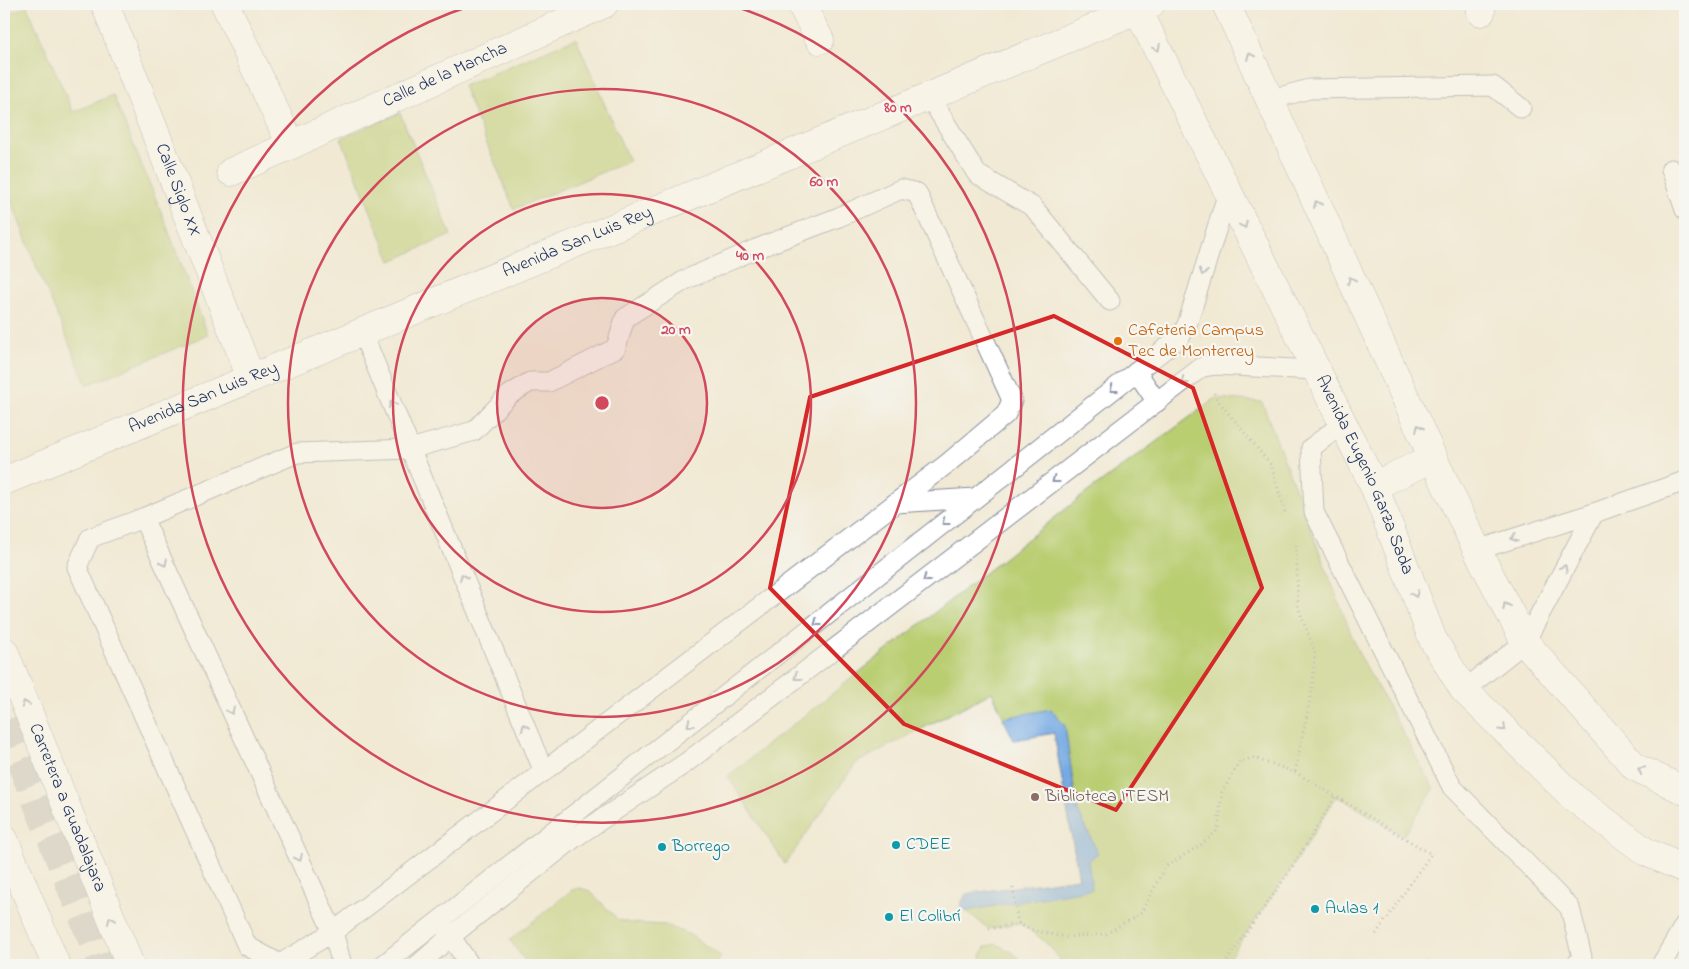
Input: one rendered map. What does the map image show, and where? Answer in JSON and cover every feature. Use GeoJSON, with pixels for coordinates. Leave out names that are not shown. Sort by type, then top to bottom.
{"type":"FeatureCollection","features":[{"type":"Feature","properties":{"kind":"main road","name":"Calle Siglo XX"},"geometry":{"type":"LineString","coordinates":[[105,4],[251,378]]}},
{"type":"Feature","properties":{"kind":"main road"},"geometry":{"type":"LineString","coordinates":[[225,4],[291,145]]}},
{"type":"Feature","properties":{"kind":"main road"},"geometry":{"type":"LineString","coordinates":[[801,4],[820,40]]}},
{"type":"Feature","properties":{"kind":"main road"},"geometry":{"type":"LineString","coordinates":[[1226,4],[1432,458],[1525,642],[1635,767],[1685,791]]}},
{"type":"Feature","properties":{"kind":"main road","name":"Calle de la Mancha"},"geometry":{"type":"LineString","coordinates":[[231,172],[600,5]]}},
{"type":"Feature","properties":{"kind":"main road","name":"Avenida San Luis Rey"},"geometry":{"type":"LineString","coordinates":[[4,482],[1141,6]]}},
{"type":"Feature","properties":{"kind":"main road","name":"Avenida Eugenio Garza Sada"},"geometry":{"type":"LineString","coordinates":[[1141,6],[1228,192],[1374,486],[1433,640],[1464,690],[1574,798],[1646,852],[1685,869]]}},
{"type":"Feature","properties":{"kind":"main road"},"geometry":{"type":"LineString","coordinates":[[1374,486],[1432,458]]}},
{"type":"Feature","properties":{"kind":"main road","name":"Carretera a Guadalajara"},"geometry":{"type":"LineString","coordinates":[[4,651],[130,965]]}},
{"type":"Feature","properties":{"kind":"main road"},"geometry":{"type":"LineString","coordinates":[[4,840],[56,965]]}},
{"type":"Feature","properties":{"kind":"lane"},"geometry":{"type":"LineString","coordinates":[[1270,100],[1309,89],[1493,86],[1521,108]]}},
{"type":"Feature","properties":{"kind":"lane"},"geometry":{"type":"LineString","coordinates":[[929,96],[977,174],[1033,207],[1110,301]]}},
{"type":"Feature","properties":{"kind":"lane"},"geometry":{"type":"LineString","coordinates":[[1671,169],[1685,210]]}},
{"type":"Feature","properties":{"kind":"lane"},"geometry":{"type":"LineString","coordinates":[[901,189],[917,193],[1012,400],[1006,414],[948,463],[333,932],[280,964],[248,946],[77,567],[90,538],[143,518],[297,453],[410,449],[474,431],[509,395],[530,382],[549,382],[616,348],[625,318],[685,280],[756,249],[839,217],[901,189]]}},
{"type":"Feature","properties":{"kind":"lane"},"geometry":{"type":"LineString","coordinates":[[383,965],[1180,338],[1187,324],[1228,192]]}},
{"type":"Feature","properties":{"kind":"lane"},"geometry":{"type":"LineString","coordinates":[[362,332],[544,772]]}},
{"type":"Feature","properties":{"kind":"lane"},"geometry":{"type":"LineString","coordinates":[[418,965],[451,936],[574,838],[687,762],[1202,367],[1216,365],[1316,370]]}},
{"type":"Feature","properties":{"kind":"lane"},"geometry":{"type":"LineString","coordinates":[[1136,371],[1157,402]]}},
{"type":"Feature","properties":{"kind":"lane"},"geometry":{"type":"LineString","coordinates":[[1342,424],[1311,448],[1314,512],[1452,787],[1570,908],[1582,957],[1576,965]]}},
{"type":"Feature","properties":{"kind":"lane"},"geometry":{"type":"LineString","coordinates":[[1477,550],[1594,513],[1685,481]]}},
{"type":"Feature","properties":{"kind":"lane"},"geometry":{"type":"LineString","coordinates":[[895,503],[975,498]]}},
{"type":"Feature","properties":{"kind":"lane"},"geometry":{"type":"LineString","coordinates":[[1464,690],[1525,642],[1594,513]]}},
{"type":"Feature","properties":{"kind":"lane"},"geometry":{"type":"LineString","coordinates":[[143,518],[333,932],[342,965]]}},
{"type":"Feature","properties":{"kind":"lane"},"geometry":{"type":"LineString","coordinates":[[440,921],[470,965]]}},
{"type":"Feature","properties":{"kind":"lane"},"geometry":{"type":"LineString","coordinates":[[1661,965],[1685,924]]}},
{"type":"Feature","properties":{"kind":"path"},"geometry":{"type":"LineString","coordinates":[[1202,367],[1216,398],[1271,465],[1285,513],[1289,520]]}},
{"type":"Feature","properties":{"kind":"path"},"geometry":{"type":"LineString","coordinates":[[1295,772],[1312,690],[1315,652],[1298,607],[1296,542]]}},
{"type":"Feature","properties":{"kind":"path"},"geometry":{"type":"LineString","coordinates":[[989,929],[1018,923],[1031,930],[1066,937],[1106,934],[1141,913],[1165,867],[1201,844],[1218,830],[1222,792],[1240,761],[1253,758],[1295,772],[1343,799],[1431,854],[1374,938]]}},
{"type":"Feature","properties":{"kind":"path"},"geometry":{"type":"LineString","coordinates":[[1224,965],[1289,872],[1336,796],[1343,799]]}},
{"type":"Feature","properties":{"kind":"path"},"geometry":{"type":"LineString","coordinates":[[1014,888],[1018,923]]}},
{"type":"Feature","properties":{"kind":"path"},"geometry":{"type":"LineString","coordinates":[[1428,961],[1434,965]]}},
{"type":"Feature","properties":{"kind":"highlighted area"},"geometry":{"type":"Polygon","coordinates":[[[1054,316],[1193,388],[1262,588],[1116,810],[904,724],[770,588],[810,397],[1054,316]]]}},
{"type":"Feature","properties":{"kind":"green space"},"geometry":{"type":"Polygon","coordinates":[[[27,6],[73,112],[113,95],[162,214],[208,335],[87,385],[37,268],[4,182],[4,16],[27,6]]]}},
{"type":"Feature","properties":{"kind":"green space"},"geometry":{"type":"Polygon","coordinates":[[[576,38],[629,161],[514,209],[463,86],[576,38]]]}},
{"type":"Feature","properties":{"kind":"green space"},"geometry":{"type":"Polygon","coordinates":[[[400,113],[451,235],[391,261],[341,138],[400,113]]]}},
{"type":"Feature","properties":{"kind":"green space"},"geometry":{"type":"Polygon","coordinates":[[[1216,398],[1262,402],[1358,652],[1434,789],[1403,836],[1343,799],[1336,797],[1289,872],[1224,965],[1063,965],[1049,946],[1037,935],[1018,923],[989,929],[960,906],[966,894],[1079,878],[1054,733],[1014,740],[992,692],[856,763],[785,864],[728,776],[1081,497],[1216,398]]]}},
{"type":"Feature","properties":{"kind":"green space"},"geometry":{"type":"Polygon","coordinates":[[[580,888],[590,891],[618,920],[630,923],[665,925],[690,935],[721,956],[714,965],[528,965],[510,940],[572,890],[580,888]]]}},
{"type":"Feature","properties":{"kind":"green space"},"geometry":{"type":"Polygon","coordinates":[[[996,944],[1012,952],[1027,965],[982,965],[981,956],[985,947],[996,944]]]}},
{"type":"Feature","properties":{"kind":"water"},"geometry":{"type":"Polygon","coordinates":[[[1051,709],[1065,726],[1077,809],[1098,853],[1088,861],[1092,889],[966,911],[960,906],[966,894],[1079,878],[1054,733],[1014,740],[1003,718],[1051,709]]]}},
{"type":"Feature","properties":{"kind":"tunnel"},"geometry":{"type":"LineString","coordinates":[[4,721],[102,965]]}},
{"type":"Feature","properties":{"kind":"place","name":"Cafeteria Campus Tec de Monterrey"},"geometry":{"type":"Point","coordinates":[1118,341]}},
{"type":"Feature","properties":{"kind":"place","name":"Biblioteca ITESM"},"geometry":{"type":"Point","coordinates":[1035,797]}},
{"type":"Feature","properties":{"kind":"place","name":"CDEE"},"geometry":{"type":"Point","coordinates":[896,845]}},
{"type":"Feature","properties":{"kind":"place","name":"Borrego"},"geometry":{"type":"Point","coordinates":[662,847]}},
{"type":"Feature","properties":{"kind":"place","name":"Aulas 1"},"geometry":{"type":"Point","coordinates":[1315,909]}},
{"type":"Feature","properties":{"kind":"place","name":"El Colibrí"},"geometry":{"type":"Point","coordinates":[889,917]}}]}
